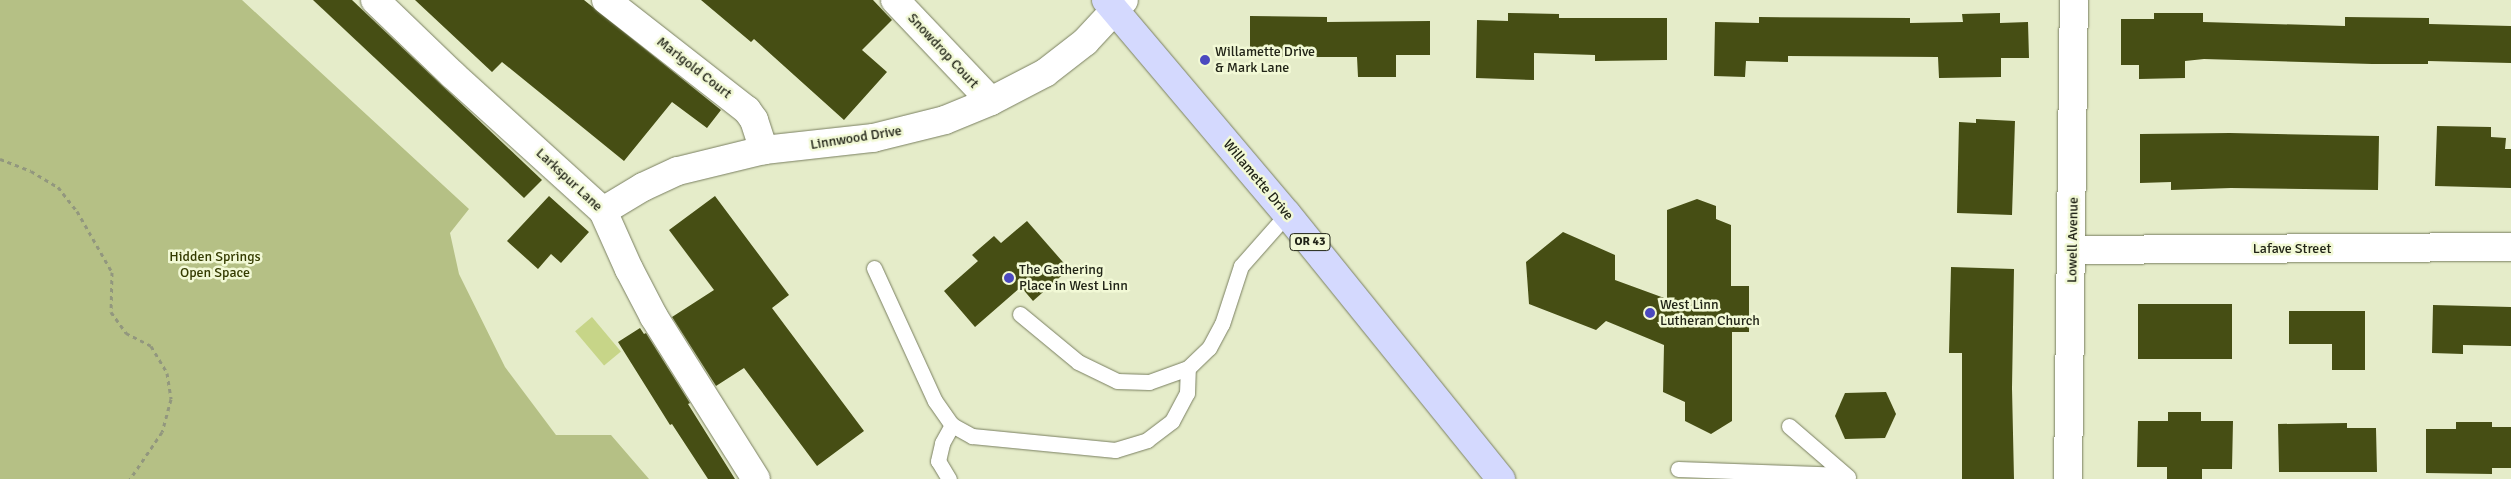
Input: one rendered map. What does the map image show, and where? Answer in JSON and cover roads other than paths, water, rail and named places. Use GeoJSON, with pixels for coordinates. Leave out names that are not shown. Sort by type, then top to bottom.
{"type":"FeatureCollection","features":[{"type":"Feature","properties":{"kind":"main road","name":"Willamette Drive"},"geometry":{"type":"LineString","coordinates":[[1115,3],[1501,479]]}},
{"type":"Feature","properties":{"kind":"street","name":"Larkspur Lane"},"geometry":{"type":"LineString","coordinates":[[375,0],[452,75],[603,211],[654,318],[756,479]]}},
{"type":"Feature","properties":{"kind":"street","name":"Marigold Court"},"geometry":{"type":"LineString","coordinates":[[606,0],[747,110],[754,120],[764,150]]}},
{"type":"Feature","properties":{"kind":"street","name":"Snowdrop Court"},"geometry":{"type":"LineString","coordinates":[[896,0],[991,101]]}},
{"type":"Feature","properties":{"kind":"street","name":"Lowell Avenue"},"geometry":{"type":"LineString","coordinates":[[2068,479],[2073,250],[2074,0]]}},
{"type":"Feature","properties":{"kind":"street","name":"Linnwood Drive"},"geometry":{"type":"LineString","coordinates":[[603,211],[642,187],[678,171],[764,150],[873,138],[945,120],[991,101],[1045,73],[1071,55],[1085,42],[1115,3]]}},
{"type":"Feature","properties":{"kind":"street","name":"Lafave Street"},"geometry":{"type":"LineString","coordinates":[[2073,250],[2511,248]]}},
{"type":"Feature","properties":{"kind":"lane"},"geometry":{"type":"LineString","coordinates":[[1020,314],[1078,362],[1116,381],[1149,382],[1188,368],[1209,348],[1222,324],[1241,266],[1287,214]]}},
{"type":"Feature","properties":{"kind":"lane"},"geometry":{"type":"LineString","coordinates":[[874,268],[935,402],[952,425],[972,436],[1115,450],[1147,440],[1172,422],[1187,393],[1188,368]]}},
{"type":"Feature","properties":{"kind":"lane"},"geometry":{"type":"LineString","coordinates":[[949,479],[938,461],[942,443],[952,425]]}},
{"type":"Feature","properties":{"kind":"lane"},"geometry":{"type":"LineString","coordinates":[[1789,426],[1848,477]]}},
{"type":"Feature","properties":{"kind":"lane"},"geometry":{"type":"LineString","coordinates":[[1678,469],[1848,477]]}},
{"type":"Feature","properties":{"kind":"place","name":"Willamette Drive & Mark Lane"},"geometry":{"type":"Point","coordinates":[1205,60]}},
{"type":"Feature","properties":{"kind":"place","name":"The Gathering Place in West Linn"},"geometry":{"type":"Point","coordinates":[1009,278]}},
{"type":"Feature","properties":{"kind":"place","name":"West Linn Lutheran Church"},"geometry":{"type":"Point","coordinates":[1650,313]}},
{"type":"Feature","properties":{"kind":"park label","name":"Hidden Springs Open Space"},"geometry":{"type":"Point","coordinates":[215,266]}}]}
